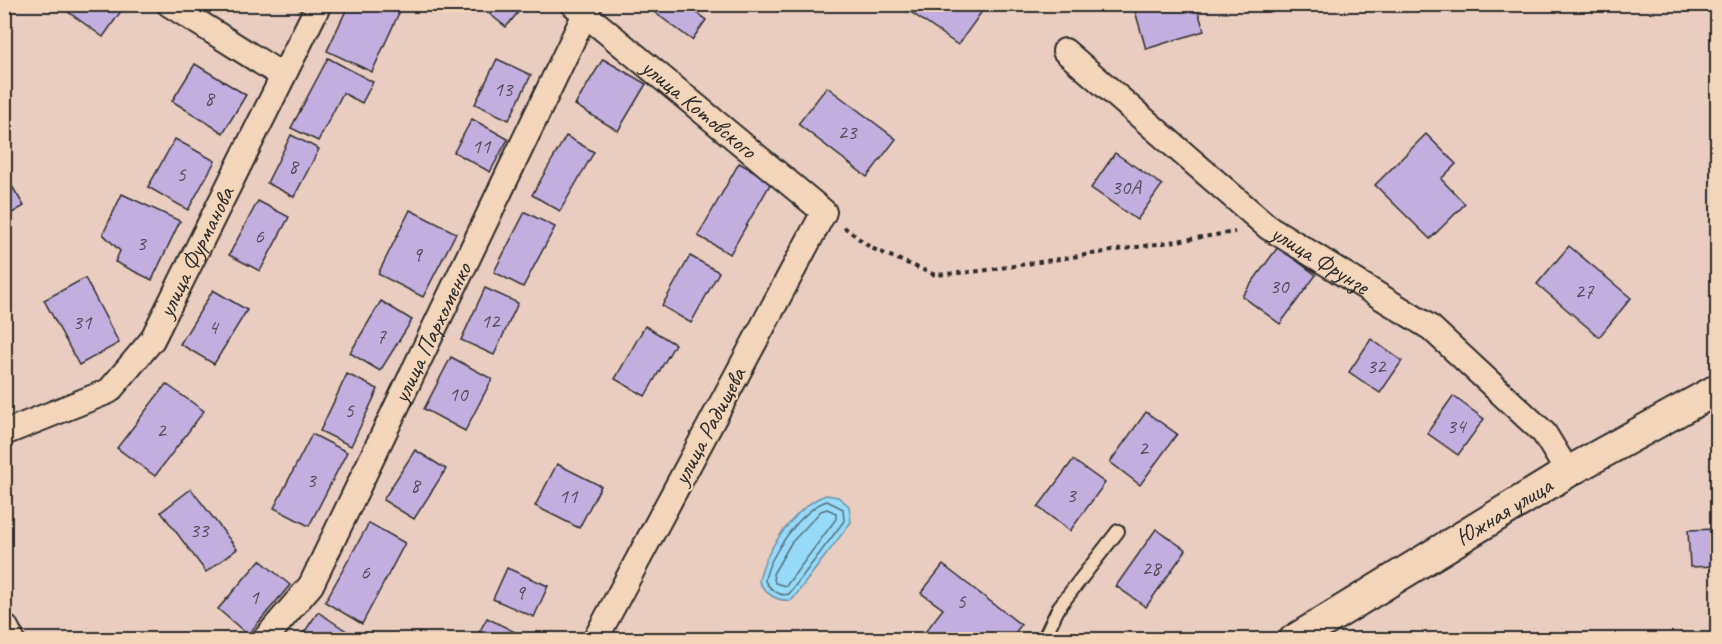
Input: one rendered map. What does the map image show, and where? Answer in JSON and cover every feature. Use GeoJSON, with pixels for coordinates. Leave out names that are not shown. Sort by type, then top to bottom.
{"type":"FeatureCollection","features":[{"type":"Feature","properties":{"kind":"street"},"geometry":{"type":"LineString","coordinates":[[169,4],[283,76]]}},
{"type":"Feature","properties":{"kind":"street","name":"улица Фурманова"},"geometry":{"type":"LineString","coordinates":[[4,433],[109,391],[152,340],[319,4]]}},
{"type":"Feature","properties":{"kind":"street","name":"улица Котовского"},"geometry":{"type":"LineString","coordinates":[[579,9],[824,212]]}},
{"type":"Feature","properties":{"kind":"street","name":"улица Пархоменко"},"geometry":{"type":"LineString","coordinates":[[264,639],[311,585],[579,9]]}},
{"type":"Feature","properties":{"kind":"street","name":"улица Фрунзе"},"geometry":{"type":"LineString","coordinates":[[1065,51],[1268,227],[1431,328],[1544,433],[1568,472]]}},
{"type":"Feature","properties":{"kind":"street","name":"улица Радищева"},"geometry":{"type":"LineString","coordinates":[[595,639],[824,212]]}},
{"type":"Feature","properties":{"kind":"street","name":"Южная улица"},"geometry":{"type":"LineString","coordinates":[[1294,639],[1568,472],[1718,389]]}},
{"type":"Feature","properties":{"kind":"street"},"geometry":{"type":"LineString","coordinates":[[4,630],[9,639]]}},
{"type":"Feature","properties":{"kind":"lane"},"geometry":{"type":"LineString","coordinates":[[1043,639],[1059,607],[1118,531]]}},
{"type":"Feature","properties":{"kind":"path"},"geometry":{"type":"LineString","coordinates":[[824,212],[871,248],[935,275],[981,271],[1268,227]]}},
{"type":"Feature","properties":{"kind":"water"},"geometry":{"type":"Polygon","coordinates":[[[826,495],[838,497],[849,506],[851,522],[792,600],[773,597],[759,582],[767,557],[793,519],[815,500],[826,495]]]}},
{"type":"Feature","properties":{"kind":"building"},"geometry":{"type":"Polygon","coordinates":[[[72,4],[126,4],[103,37],[67,11],[72,4]]]}},
{"type":"Feature","properties":{"kind":"building"},"geometry":{"type":"Polygon","coordinates":[[[349,4],[403,4],[372,72],[327,51],[349,4]]]}},
{"type":"Feature","properties":{"kind":"building"},"geometry":{"type":"Polygon","coordinates":[[[477,4],[525,4],[506,27],[477,4]]]}},
{"type":"Feature","properties":{"kind":"building"},"geometry":{"type":"Polygon","coordinates":[[[647,4],[685,4],[706,20],[692,40],[646,6],[647,4]]]}},
{"type":"Feature","properties":{"kind":"building"},"geometry":{"type":"Polygon","coordinates":[[[903,4],[975,4],[983,10],[958,45],[902,6],[903,4]]]}},
{"type":"Feature","properties":{"kind":"building"},"geometry":{"type":"Polygon","coordinates":[[[1133,4],[1196,4],[1204,31],[1146,49],[1133,4]]]}},
{"type":"Feature","properties":{"kind":"building"},"geometry":{"type":"Polygon","coordinates":[[[328,58],[373,82],[362,103],[343,93],[318,141],[291,128],[328,58]]]}},
{"type":"Feature","properties":{"kind":"building"},"geometry":{"type":"Polygon","coordinates":[[[497,59],[531,75],[509,120],[475,104],[497,59]]]}},
{"type":"Feature","properties":{"kind":"building"},"geometry":{"type":"Polygon","coordinates":[[[603,59],[646,84],[618,131],[575,105],[603,59]]]}},
{"type":"Feature","properties":{"kind":"building"},"geometry":{"type":"Polygon","coordinates":[[[195,64],[246,95],[223,133],[172,101],[195,64]]]}},
{"type":"Feature","properties":{"kind":"building"},"geometry":{"type":"Polygon","coordinates":[[[827,87],[896,139],[867,177],[798,124],[827,87]]]}},
{"type":"Feature","properties":{"kind":"building"},"geometry":{"type":"Polygon","coordinates":[[[472,119],[508,139],[490,172],[454,152],[472,119]]]}},
{"type":"Feature","properties":{"kind":"building"},"geometry":{"type":"Polygon","coordinates":[[[1426,134],[1456,164],[1441,179],[1465,204],[1430,239],[1375,185],[1426,134]]]}},
{"type":"Feature","properties":{"kind":"building"},"geometry":{"type":"Polygon","coordinates":[[[291,135],[319,149],[294,197],[267,183],[291,135]]]}},
{"type":"Feature","properties":{"kind":"building"},"geometry":{"type":"Polygon","coordinates":[[[566,136],[594,152],[560,211],[532,195],[566,136]]]}},
{"type":"Feature","properties":{"kind":"building"},"geometry":{"type":"Polygon","coordinates":[[[175,139],[215,161],[188,210],[148,187],[175,139]]]}},
{"type":"Feature","properties":{"kind":"building"},"geometry":{"type":"Polygon","coordinates":[[[1115,153],[1162,185],[1137,220],[1091,188],[1115,153]]]}},
{"type":"Feature","properties":{"kind":"building"},"geometry":{"type":"Polygon","coordinates":[[[739,163],[772,181],[730,254],[698,236],[739,163]]]}},
{"type":"Feature","properties":{"kind":"building"},"geometry":{"type":"Polygon","coordinates":[[[4,173],[24,206],[4,218],[4,173]]]}},
{"type":"Feature","properties":{"kind":"building"},"geometry":{"type":"Polygon","coordinates":[[[122,194],[180,221],[152,280],[115,262],[120,251],[103,234],[122,194]]]}},
{"type":"Feature","properties":{"kind":"building"},"geometry":{"type":"Polygon","coordinates":[[[258,201],[289,217],[260,271],[229,255],[258,201]]]}},
{"type":"Feature","properties":{"kind":"building"},"geometry":{"type":"Polygon","coordinates":[[[410,210],[456,233],[423,297],[378,274],[410,210]]]}},
{"type":"Feature","properties":{"kind":"building"},"geometry":{"type":"Polygon","coordinates":[[[525,212],[555,227],[523,287],[494,272],[525,212]]]}},
{"type":"Feature","properties":{"kind":"building"},"geometry":{"type":"Polygon","coordinates":[[[1569,246],[1631,298],[1599,337],[1537,284],[1569,246]]]}},
{"type":"Feature","properties":{"kind":"building"},"geometry":{"type":"Polygon","coordinates":[[[1278,247],[1316,275],[1280,324],[1242,296],[1278,247]]]}},
{"type":"Feature","properties":{"kind":"building"},"geometry":{"type":"Polygon","coordinates":[[[690,256],[719,272],[691,323],[662,306],[690,256]]]}},
{"type":"Feature","properties":{"kind":"building"},"geometry":{"type":"Polygon","coordinates":[[[85,278],[119,343],[79,365],[44,300],[85,278]]]}},
{"type":"Feature","properties":{"kind":"building"},"geometry":{"type":"Polygon","coordinates":[[[485,288],[518,303],[494,355],[461,340],[485,288]]]}},
{"type":"Feature","properties":{"kind":"building"},"geometry":{"type":"Polygon","coordinates":[[[213,290],[247,310],[214,364],[180,344],[213,290]]]}},
{"type":"Feature","properties":{"kind":"building"},"geometry":{"type":"Polygon","coordinates":[[[381,301],[412,320],[380,371],[350,353],[381,301]]]}},
{"type":"Feature","properties":{"kind":"building"},"geometry":{"type":"Polygon","coordinates":[[[645,326],[675,344],[645,396],[615,379],[645,326]]]}},
{"type":"Feature","properties":{"kind":"building"},"geometry":{"type":"Polygon","coordinates":[[[1371,339],[1402,361],[1380,393],[1349,372],[1371,339]]]}},
{"type":"Feature","properties":{"kind":"building"},"geometry":{"type":"Polygon","coordinates":[[[451,357],[492,379],[465,431],[424,409],[451,357]]]}},
{"type":"Feature","properties":{"kind":"building"},"geometry":{"type":"Polygon","coordinates":[[[347,374],[378,389],[351,446],[320,431],[347,374]]]}},
{"type":"Feature","properties":{"kind":"building"},"geometry":{"type":"Polygon","coordinates":[[[166,384],[204,411],[155,476],[117,448],[166,384]]]}},
{"type":"Feature","properties":{"kind":"building"},"geometry":{"type":"Polygon","coordinates":[[[1453,396],[1484,419],[1458,455],[1427,433],[1453,396]]]}},
{"type":"Feature","properties":{"kind":"building"},"geometry":{"type":"Polygon","coordinates":[[[1146,412],[1177,434],[1140,485],[1110,462],[1146,412]]]}},
{"type":"Feature","properties":{"kind":"building"},"geometry":{"type":"Polygon","coordinates":[[[312,434],[347,452],[309,526],[274,508],[312,434]]]}},
{"type":"Feature","properties":{"kind":"building"},"geometry":{"type":"Polygon","coordinates":[[[415,450],[446,469],[414,519],[383,500],[415,450]]]}},
{"type":"Feature","properties":{"kind":"building"},"geometry":{"type":"Polygon","coordinates":[[[1073,460],[1105,483],[1070,531],[1038,507],[1073,460]]]}},
{"type":"Feature","properties":{"kind":"building"},"geometry":{"type":"Polygon","coordinates":[[[557,464],[601,486],[579,528],[535,506],[557,464]]]}},
{"type":"Feature","properties":{"kind":"building"},"geometry":{"type":"Polygon","coordinates":[[[191,489],[237,549],[206,572],[161,512],[191,489]]]}},
{"type":"Feature","properties":{"kind":"building"},"geometry":{"type":"Polygon","coordinates":[[[369,523],[405,543],[362,624],[325,602],[369,523]]]}},
{"type":"Feature","properties":{"kind":"building"},"geometry":{"type":"Polygon","coordinates":[[[1156,529],[1186,550],[1146,607],[1116,586],[1156,529]]]}},
{"type":"Feature","properties":{"kind":"building"},"geometry":{"type":"Polygon","coordinates":[[[1718,529],[1718,566],[1690,567],[1688,530],[1718,529]]]}},
{"type":"Feature","properties":{"kind":"building"},"geometry":{"type":"Polygon","coordinates":[[[260,560],[290,585],[248,635],[218,609],[260,560]]]}},
{"type":"Feature","properties":{"kind":"building"},"geometry":{"type":"Polygon","coordinates":[[[943,565],[1021,625],[1010,640],[919,640],[943,609],[921,593],[943,565]]]}},
{"type":"Feature","properties":{"kind":"building"},"geometry":{"type":"Polygon","coordinates":[[[507,568],[548,586],[534,617],[493,599],[507,568]]]}},
{"type":"Feature","properties":{"kind":"building"},"geometry":{"type":"Polygon","coordinates":[[[318,612],[354,636],[352,640],[299,640],[318,612]]]}},
{"type":"Feature","properties":{"kind":"building"},"geometry":{"type":"Polygon","coordinates":[[[487,618],[519,634],[516,640],[475,640],[487,618]]]}}]}
